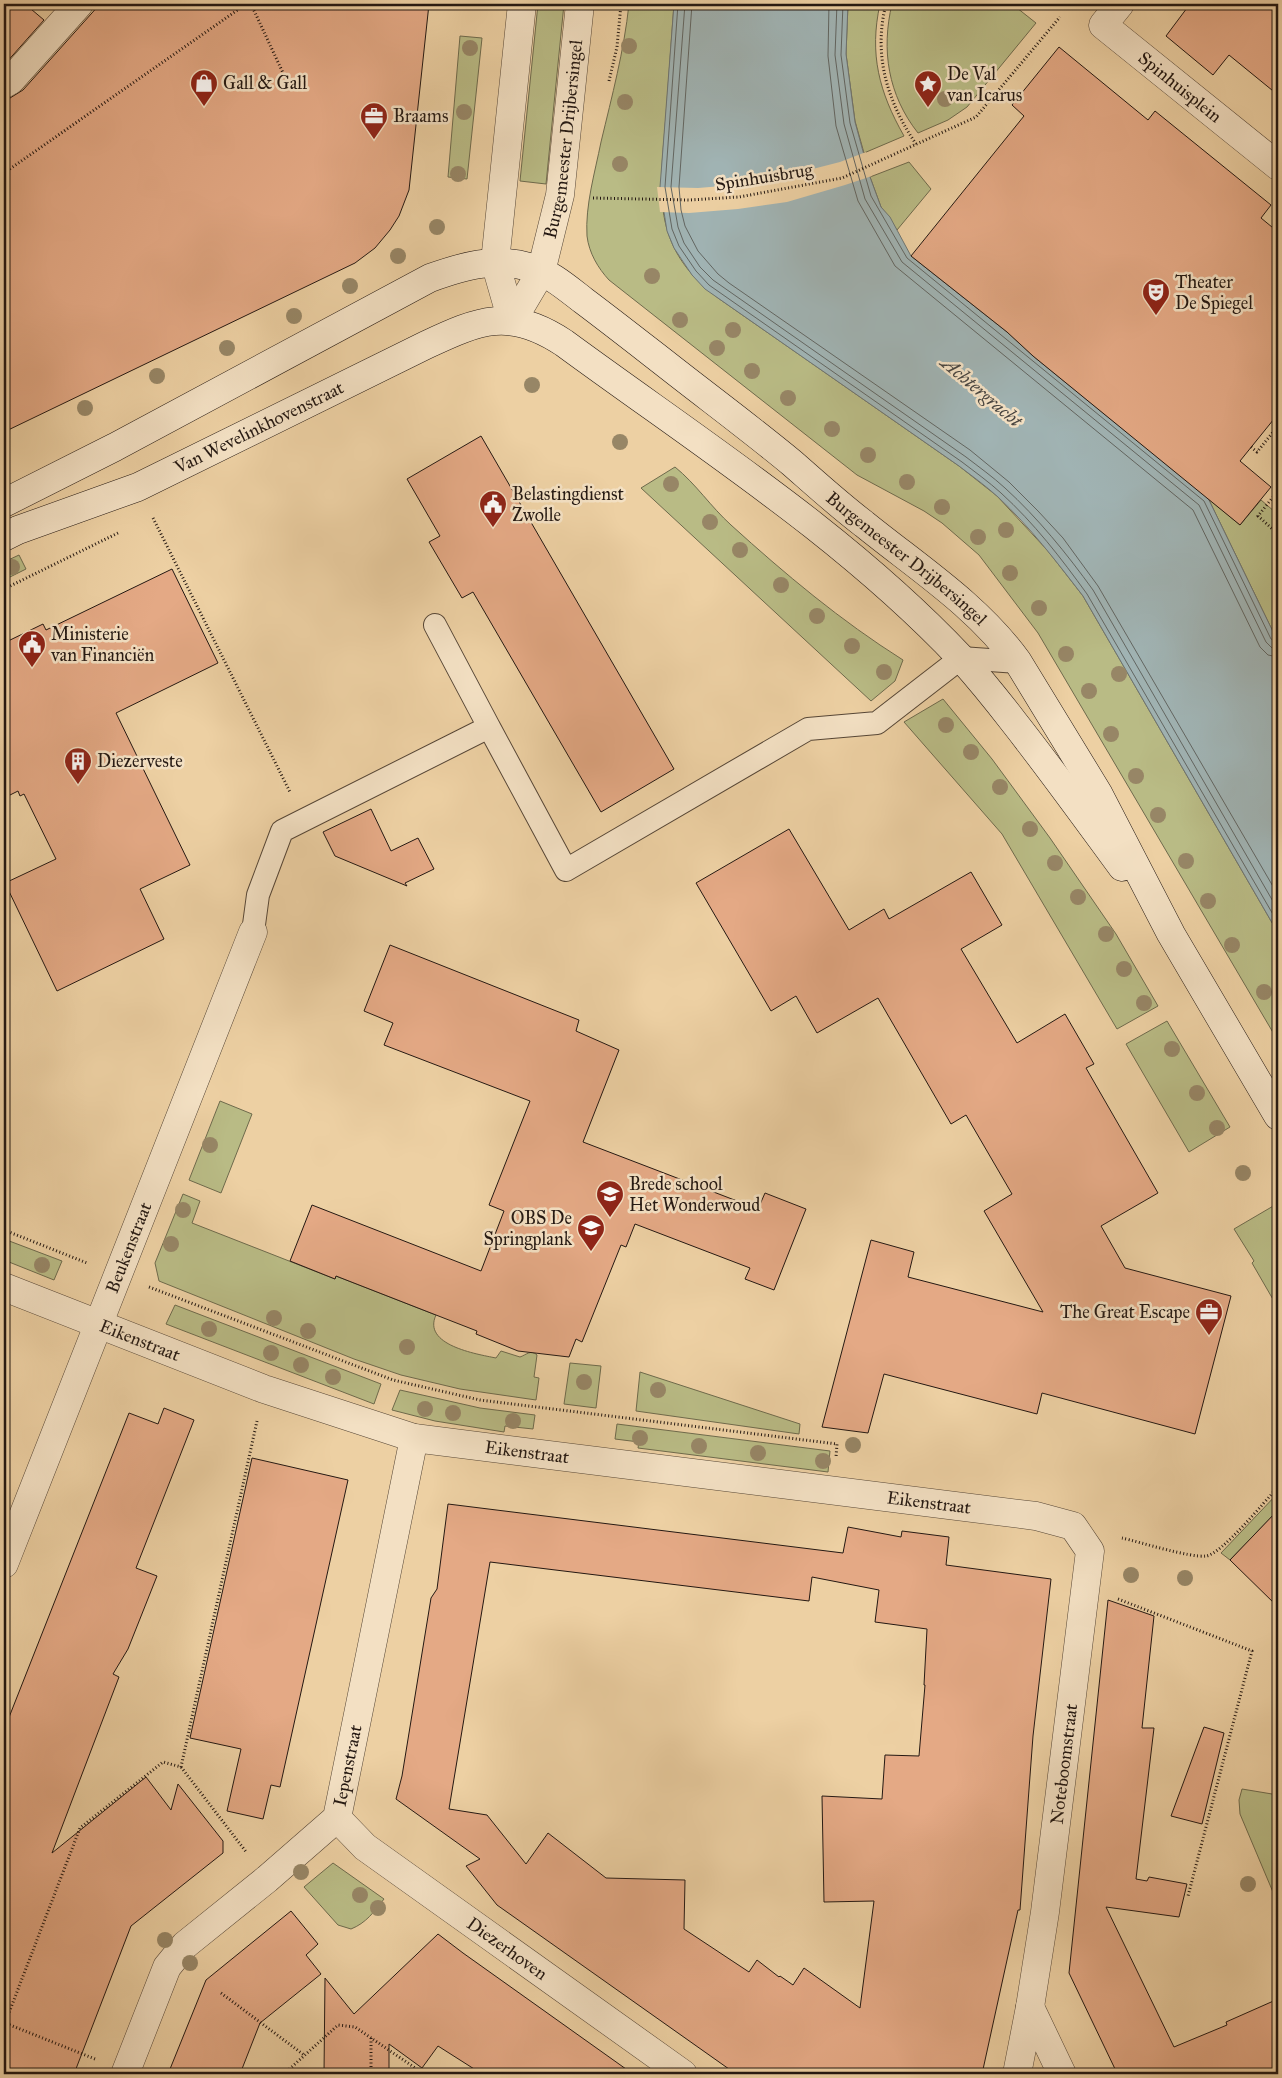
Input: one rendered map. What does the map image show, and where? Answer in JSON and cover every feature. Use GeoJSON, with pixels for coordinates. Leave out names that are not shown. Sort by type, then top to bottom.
{"type":"FeatureCollection","features":[{"type":"Feature","properties":{"kind":"street"},"geometry":{"type":"LineString","coordinates":[[4,84],[10,80],[79,4]]}},
{"type":"Feature","properties":{"kind":"street"},"geometry":{"type":"LineString","coordinates":[[512,321],[495,262],[522,4]]}},
{"type":"Feature","properties":{"kind":"street","name":"Burgemeester Drijbersingel"},"geometry":{"type":"LineString","coordinates":[[580,4],[560,195],[541,272],[512,321],[536,327],[549,333],[761,485],[869,570],[961,658],[1040,755],[1171,934]]}},
{"type":"Feature","properties":{"kind":"street","name":"Spinhuisplein"},"geometry":{"type":"LineString","coordinates":[[1120,4],[1103,25],[1278,166]]}},
{"type":"Feature","properties":{"kind":"street"},"geometry":{"type":"LineString","coordinates":[[4,502],[115,447],[430,278],[466,266],[495,262]]}},
{"type":"Feature","properties":{"kind":"street","name":"Burgemeester Drijbersingel"},"geometry":{"type":"LineString","coordinates":[[495,262],[529,267],[541,272],[564,286],[614,323],[791,463],[830,498],[948,591],[983,621],[1003,642],[1018,662],[1098,793],[1171,934],[1278,1116]]}},
{"type":"Feature","properties":{"kind":"street","name":"Van Wevelinkhovenstraat"},"geometry":{"type":"LineString","coordinates":[[4,537],[18,530],[138,487],[461,329],[486,321],[512,321]]}},
{"type":"Feature","properties":{"kind":"street","name":"Beukenstraat"},"geometry":{"type":"LineString","coordinates":[[4,1564],[253,932]]}},
{"type":"Feature","properties":{"kind":"street","name":"Eikenstraat"},"geometry":{"type":"LineString","coordinates":[[4,1286],[264,1389],[414,1438],[1036,1516],[1073,1526]]}},
{"type":"Feature","properties":{"kind":"street","name":"Iepenstraat"},"geometry":{"type":"LineString","coordinates":[[125,2073],[167,1967],[185,1945],[267,1879],[337,1818],[414,1438]]}},
{"type":"Feature","properties":{"kind":"street","name":"Noteboomstraat"},"geometry":{"type":"LineString","coordinates":[[1017,2074],[1045,1912],[1090,1551],[1073,1526]]}},
{"type":"Feature","properties":{"kind":"street","name":"Diezerhoven"},"geometry":{"type":"LineString","coordinates":[[337,1818],[365,1847],[683,2074]]}},
{"type":"Feature","properties":{"kind":"street"},"geometry":{"type":"LineString","coordinates":[[1030,2007],[1062,2074]]}},
{"type":"Feature","properties":{"kind":"lane"},"geometry":{"type":"LineString","coordinates":[[435,625],[566,870],[808,729],[877,723],[961,658],[1018,662]]}},
{"type":"Feature","properties":{"kind":"lane"},"geometry":{"type":"LineString","coordinates":[[253,932],[258,895],[282,832],[489,727]]}},
{"type":"Feature","properties":{"kind":"path"},"geometry":{"type":"LineString","coordinates":[[4,173],[246,4]]}},
{"type":"Feature","properties":{"kind":"path"},"geometry":{"type":"LineString","coordinates":[[251,4],[290,88]]}},
{"type":"Feature","properties":{"kind":"path"},"geometry":{"type":"LineString","coordinates":[[886,4],[881,46],[882,70],[896,111],[916,144]]}},
{"type":"Feature","properties":{"kind":"path","name":"Spinhuisbrug"},"geometry":{"type":"LineString","coordinates":[[586,198],[689,200],[739,197],[842,178],[976,117],[1060,17]]}},
{"type":"Feature","properties":{"kind":"path"},"geometry":{"type":"LineString","coordinates":[[1252,447],[1257,452],[1278,426]]}},
{"type":"Feature","properties":{"kind":"path"},"geometry":{"type":"LineString","coordinates":[[1278,484],[1277,492],[1258,516],[1278,534]]}},
{"type":"Feature","properties":{"kind":"path"},"geometry":{"type":"LineString","coordinates":[[144,521],[152,517],[304,820]]}},
{"type":"Feature","properties":{"kind":"path"},"geometry":{"type":"LineString","coordinates":[[4,589],[126,529]]}},
{"type":"Feature","properties":{"kind":"path"},"geometry":{"type":"LineString","coordinates":[[4,1230],[393,1380],[438,1392],[480,1400],[837,1444],[832,1490]]}},
{"type":"Feature","properties":{"kind":"path"},"geometry":{"type":"LineString","coordinates":[[181,1767],[264,1389]]}},
{"type":"Feature","properties":{"kind":"path"},"geometry":{"type":"LineString","coordinates":[[1073,1526],[1185,1554],[1206,1556],[1220,1550],[1278,1487]]}},
{"type":"Feature","properties":{"kind":"path"},"geometry":{"type":"LineString","coordinates":[[1085,1587],[1252,1652],[1188,1896]]}},
{"type":"Feature","properties":{"kind":"path"},"geometry":{"type":"LineString","coordinates":[[125,2073],[5,2023],[80,1828],[163,1762],[181,1767],[267,1879]]}},
{"type":"Feature","properties":{"kind":"path"},"geometry":{"type":"LineString","coordinates":[[221,1993],[304,2055]]}},
{"type":"Feature","properties":{"kind":"path"},"geometry":{"type":"LineString","coordinates":[[284,2074],[338,2025],[355,2027],[424,2074]]}},
{"type":"Feature","properties":{"kind":"path"},"geometry":{"type":"LineString","coordinates":[[370,2038],[371,2074]]}},
{"type":"Feature","properties":{"kind":"green space"},"geometry":{"type":"Polygon","coordinates":[[[538,4],[564,4],[546,184],[520,181],[538,4]]]}},
{"type":"Feature","properties":{"kind":"green space"},"geometry":{"type":"Polygon","coordinates":[[[629,4],[674,4],[662,168],[662,193],[664,216],[670,237],[680,258],[696,278],[718,298],[959,466],[997,496],[1048,551],[1083,596],[1278,933],[1278,1041],[1038,633],[979,555],[942,523],[924,511],[857,475],[609,280],[601,270],[588,242],[589,201],[621,56],[629,4]]]}},
{"type":"Feature","properties":{"kind":"green space"},"geometry":{"type":"Polygon","coordinates":[[[848,4],[880,4],[877,22],[876,56],[888,104],[904,136],[864,153],[855,121],[846,54],[848,4]]]}},
{"type":"Feature","properties":{"kind":"green space"},"geometry":{"type":"Polygon","coordinates":[[[892,4],[1012,4],[1036,23],[967,107],[948,120],[918,133],[900,103],[890,72],[887,38],[892,4]]]}},
{"type":"Feature","properties":{"kind":"green space"},"geometry":{"type":"Polygon","coordinates":[[[460,36],[482,38],[467,179],[448,177],[460,36]]]}},
{"type":"Feature","properties":{"kind":"green space"},"geometry":{"type":"Polygon","coordinates":[[[909,162],[931,189],[897,230],[881,207],[870,177],[909,162]]]}},
{"type":"Feature","properties":{"kind":"green space"},"geometry":{"type":"Polygon","coordinates":[[[675,467],[731,525],[793,579],[836,613],[903,660],[895,681],[871,701],[641,488],[675,467]]]}},
{"type":"Feature","properties":{"kind":"green space"},"geometry":{"type":"Polygon","coordinates":[[[1208,498],[1240,525],[1261,500],[1275,512],[1278,508],[1278,642],[1208,498]]]}},
{"type":"Feature","properties":{"kind":"green space"},"geometry":{"type":"Polygon","coordinates":[[[19,555],[26,569],[4,580],[4,562],[19,555]]]}},
{"type":"Feature","properties":{"kind":"green space"},"geometry":{"type":"Polygon","coordinates":[[[943,699],[992,759],[1050,838],[1116,934],[1158,1006],[1117,1029],[1002,834],[904,722],[943,699]]]}},
{"type":"Feature","properties":{"kind":"green space"},"geometry":{"type":"Polygon","coordinates":[[[1167,1021],[1230,1127],[1189,1152],[1126,1044],[1167,1021]]]}},
{"type":"Feature","properties":{"kind":"green space"},"geometry":{"type":"Polygon","coordinates":[[[220,1101],[252,1114],[221,1193],[189,1180],[220,1101]]]}},
{"type":"Feature","properties":{"kind":"green space"},"geometry":{"type":"Polygon","coordinates":[[[183,1194],[200,1201],[192,1223],[335,1279],[336,1276],[436,1315],[434,1325],[437,1334],[453,1346],[465,1351],[496,1358],[501,1351],[520,1357],[531,1352],[535,1353],[537,1355],[534,1377],[539,1378],[536,1400],[460,1389],[401,1375],[354,1359],[159,1281],[155,1263],[183,1194]]]}},
{"type":"Feature","properties":{"kind":"green space"},"geometry":{"type":"Polygon","coordinates":[[[1275,1205],[1278,1211],[1278,1308],[1252,1263],[1254,1261],[1234,1229],[1275,1205]]]}},
{"type":"Feature","properties":{"kind":"green space"},"geometry":{"type":"Polygon","coordinates":[[[4,1239],[62,1261],[54,1280],[4,1260],[4,1239]]]}},
{"type":"Feature","properties":{"kind":"green space"},"geometry":{"type":"Polygon","coordinates":[[[175,1305],[381,1384],[374,1404],[166,1324],[175,1305]]]}},
{"type":"Feature","properties":{"kind":"green space"},"geometry":{"type":"Polygon","coordinates":[[[570,1363],[601,1366],[596,1408],[564,1404],[570,1363]]]}},
{"type":"Feature","properties":{"kind":"green space"},"geometry":{"type":"Polygon","coordinates":[[[640,1372],[800,1424],[799,1434],[636,1411],[640,1372]]]}},
{"type":"Feature","properties":{"kind":"green space"},"geometry":{"type":"Polygon","coordinates":[[[400,1390],[480,1408],[535,1415],[533,1429],[505,1426],[504,1432],[435,1421],[392,1410],[400,1390]]]}},
{"type":"Feature","properties":{"kind":"green space"},"geometry":{"type":"Polygon","coordinates":[[[617,1424],[830,1451],[828,1472],[638,1448],[639,1442],[615,1439],[617,1424]]]}},
{"type":"Feature","properties":{"kind":"green space"},"geometry":{"type":"Polygon","coordinates":[[[1278,1493],[1278,1510],[1230,1560],[1221,1553],[1278,1493]]]}},
{"type":"Feature","properties":{"kind":"green space"},"geometry":{"type":"Polygon","coordinates":[[[1242,1789],[1278,1795],[1278,1904],[1240,1814],[1239,1800],[1242,1789]]]}},
{"type":"Feature","properties":{"kind":"green space"},"geometry":{"type":"Polygon","coordinates":[[[333,1863],[384,1899],[373,1913],[351,1929],[338,1925],[304,1887],[333,1863]]]}},
{"type":"Feature","properties":{"kind":"water","name":"Achtergracht"},"geometry":{"type":"Polygon","coordinates":[[[674,4],[848,4],[846,54],[855,122],[870,177],[881,207],[890,217],[911,256],[1007,332],[1033,356],[1208,498],[1278,642],[1278,933],[1083,596],[1032,532],[998,497],[959,466],[705,289],[692,275],[674,248],[667,231],[660,187],[674,4]]]}},
{"type":"Feature","properties":{"kind":"pier"},"geometry":{"type":"Polygon","coordinates":[[[866,152],[872,176],[787,202],[689,213],[660,212],[657,187],[698,188],[758,183],[840,162],[866,152]]]}},
{"type":"Feature","properties":{"kind":"building"},"geometry":{"type":"Polygon","coordinates":[[[4,4],[25,4],[44,20],[5,64],[4,4]]]}},
{"type":"Feature","properties":{"kind":"building"},"geometry":{"type":"Polygon","coordinates":[[[100,4],[429,4],[409,190],[399,216],[390,230],[375,248],[355,263],[4,432],[4,105],[10,98],[23,90],[100,4]]]}},
{"type":"Feature","properties":{"kind":"building"},"geometry":{"type":"Polygon","coordinates":[[[1190,4],[1278,4],[1278,95],[1229,55],[1213,75],[1166,36],[1190,4]]]}},
{"type":"Feature","properties":{"kind":"building"},"geometry":{"type":"Polygon","coordinates":[[[1059,47],[1148,120],[1155,111],[1271,205],[1261,218],[1278,232],[1278,414],[1240,461],[1271,487],[1240,525],[1033,356],[1007,332],[911,256],[1024,116],[1012,105],[1059,47]]]}},
{"type":"Feature","properties":{"kind":"building"},"geometry":{"type":"Polygon","coordinates":[[[481,436],[674,769],[601,812],[473,592],[462,598],[429,542],[440,536],[407,479],[481,436]]]}},
{"type":"Feature","properties":{"kind":"building","name":"Diezerveste"},"geometry":{"type":"Polygon","coordinates":[[[172,569],[218,663],[116,713],[190,865],[140,889],[164,939],[57,991],[5,883],[56,859],[24,794],[20,796],[18,791],[4,798],[4,643],[43,624],[46,630],[172,569]]]}},
{"type":"Feature","properties":{"kind":"building"},"geometry":{"type":"Polygon","coordinates":[[[371,809],[391,851],[418,838],[434,869],[405,883],[407,886],[335,856],[323,832],[371,809]]]}},
{"type":"Feature","properties":{"kind":"building"},"geometry":{"type":"Polygon","coordinates":[[[789,829],[849,930],[884,909],[889,919],[971,872],[1002,925],[961,949],[1017,1043],[1065,1014],[1094,1064],[1086,1068],[1158,1193],[1101,1226],[1125,1268],[1231,1296],[1195,1434],[1042,1393],[1037,1414],[884,1374],[868,1433],[822,1427],[871,1240],[914,1252],[908,1277],[1043,1312],[984,1211],[1012,1194],[966,1115],[951,1124],[878,998],[817,1033],[796,996],[771,1011],[696,883],[789,829]]]}},
{"type":"Feature","properties":{"kind":"building"},"geometry":{"type":"Polygon","coordinates":[[[390,945],[579,1020],[576,1031],[619,1050],[583,1142],[758,1209],[765,1193],[806,1209],[774,1290],[745,1279],[750,1268],[635,1224],[626,1247],[621,1245],[582,1342],[576,1339],[569,1357],[518,1351],[476,1334],[477,1331],[336,1276],[335,1279],[290,1261],[312,1205],[481,1271],[504,1211],[489,1205],[530,1101],[384,1045],[393,1023],[364,1011],[390,945]]]}},
{"type":"Feature","properties":{"kind":"building"},"geometry":{"type":"Polygon","coordinates":[[[164,1408],[194,1420],[136,1568],[157,1576],[128,1649],[113,1674],[119,1677],[52,1853],[146,1777],[171,1810],[178,1784],[223,1841],[223,1853],[131,1926],[74,2074],[4,2074],[4,1730],[129,1413],[158,1424],[164,1408]]]}},
{"type":"Feature","properties":{"kind":"building"},"geometry":{"type":"Polygon","coordinates":[[[252,1458],[348,1480],[280,1787],[271,1785],[263,1819],[227,1811],[241,1749],[190,1738],[252,1458]]]}},
{"type":"Feature","properties":{"kind":"building"},"geometry":{"type":"Polygon","coordinates":[[[448,1504],[843,1553],[848,1527],[901,1537],[902,1531],[949,1537],[946,1565],[1051,1579],[1033,1736],[1020,1910],[1018,1910],[982,2074],[736,2074],[497,1905],[466,1866],[480,1859],[396,1799],[402,1776],[431,1598],[437,1589],[448,1504]],[[490,1562],[449,1809],[487,1815],[526,1864],[548,1833],[606,1878],[685,1880],[684,1929],[749,1972],[757,1960],[793,1985],[804,1968],[860,2008],[874,1901],[824,1902],[822,1796],[882,1799],[885,1755],[919,1756],[925,1685],[927,1629],[875,1622],[879,1590],[812,1577],[809,1601],[490,1562]]]}},
{"type":"Feature","properties":{"kind":"building"},"geometry":{"type":"Polygon","coordinates":[[[1278,1510],[1278,1607],[1230,1560],[1278,1510]]]}},
{"type":"Feature","properties":{"kind":"building"},"geometry":{"type":"Polygon","coordinates":[[[1108,1600],[1154,1616],[1142,1728],[1154,1728],[1136,1879],[1147,1881],[1149,1877],[1187,1884],[1179,1917],[1106,1907],[1174,2047],[1227,2025],[1226,2022],[1278,1999],[1278,2074],[1111,2074],[1116,2071],[1069,1973],[1108,1600]]]}},
{"type":"Feature","properties":{"kind":"building"},"geometry":{"type":"Polygon","coordinates":[[[1204,1727],[1224,1733],[1202,1824],[1171,1816],[1204,1727]]]}},
{"type":"Feature","properties":{"kind":"building"},"geometry":{"type":"Polygon","coordinates":[[[291,1911],[318,1944],[306,1955],[321,1974],[260,2023],[240,2074],[168,2074],[206,1980],[291,1911]]]}},
{"type":"Feature","properties":{"kind":"building"},"geometry":{"type":"Polygon","coordinates":[[[438,1934],[633,2074],[482,2074],[438,2046],[422,2068],[389,2044],[389,2074],[324,2074],[325,1978],[354,2014],[438,1934]]]}},
{"type":"Feature","properties":{"kind":"place","name":"Gall & Gall"},"geometry":{"type":"Point","coordinates":[204,107]}},
{"type":"Feature","properties":{"kind":"place","name":"De Val van Icarus"},"geometry":{"type":"Point","coordinates":[928,108]}},
{"type":"Feature","properties":{"kind":"place","name":"Braams"},"geometry":{"type":"Point","coordinates":[374,140]}},
{"type":"Feature","properties":{"kind":"place","name":"Theater De Spiegel"},"geometry":{"type":"Point","coordinates":[1156,316]}},
{"type":"Feature","properties":{"kind":"place","name":"Belastingdienst Zwolle"},"geometry":{"type":"Point","coordinates":[493,528]}},
{"type":"Feature","properties":{"kind":"place","name":"Ministerie van Financiën"},"geometry":{"type":"Point","coordinates":[32,668]}},
{"type":"Feature","properties":{"kind":"place","name":"Diezerveste"},"geometry":{"type":"Point","coordinates":[78,785]}},
{"type":"Feature","properties":{"kind":"place","name":"Brede school Het Wonderwoud"},"geometry":{"type":"Point","coordinates":[610,1218]}},
{"type":"Feature","properties":{"kind":"place","name":"OBS De Springplank"},"geometry":{"type":"Point","coordinates":[591,1252]}},
{"type":"Feature","properties":{"kind":"place","name":"The Great Escape"},"geometry":{"type":"Point","coordinates":[1209,1336]}}]}
